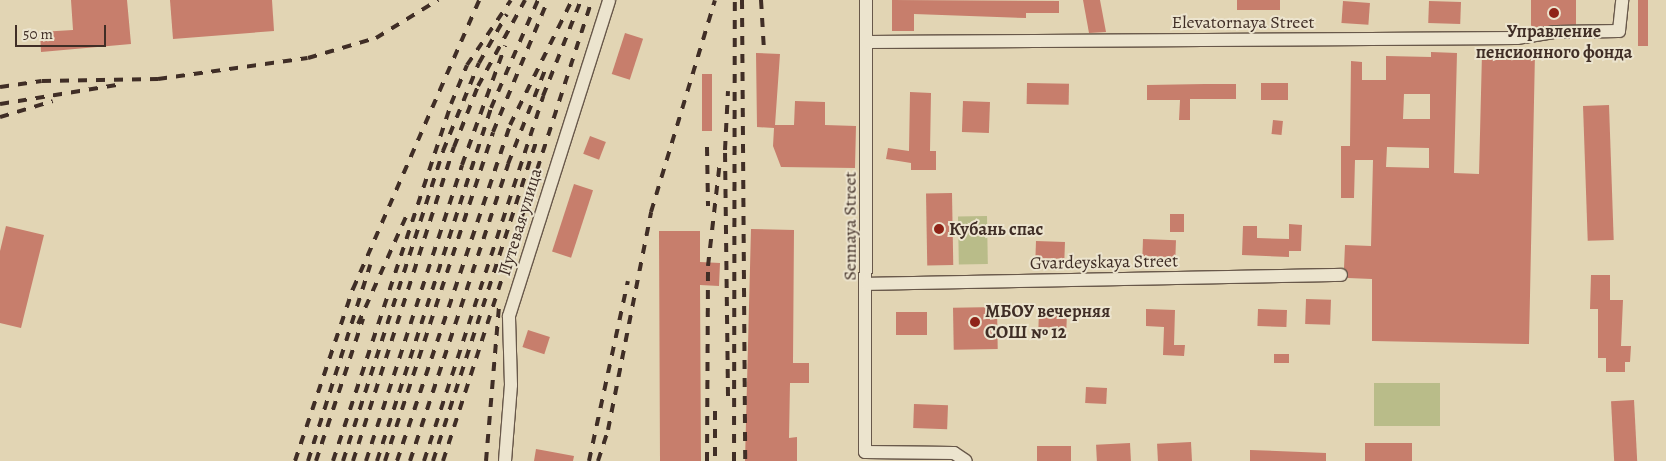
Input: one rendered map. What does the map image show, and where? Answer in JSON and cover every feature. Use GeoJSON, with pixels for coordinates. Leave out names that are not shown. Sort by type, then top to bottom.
{"type":"FeatureCollection","features":[{"type":"Feature","properties":{"kind":"street","name":"Путевая улица"},"geometry":{"type":"LineString","coordinates":[[505,461],[511,385],[509,316],[609,0]]}},
{"type":"Feature","properties":{"kind":"street","name":"Sennaya Street"},"geometry":{"type":"LineString","coordinates":[[866,0],[867,284],[865,452],[954,454],[966,461]]}},
{"type":"Feature","properties":{"kind":"street","name":"Elevatornaya Street"},"geometry":{"type":"LineString","coordinates":[[867,42],[1517,38],[1556,32],[1620,31],[1622,0]]}},
{"type":"Feature","properties":{"kind":"street","name":"Gvardeyskaya Street"},"geometry":{"type":"LineString","coordinates":[[867,284],[1341,275]]}},
{"type":"Feature","properties":{"kind":"green space"},"geometry":{"type":"Polygon","coordinates":[[[987,216],[988,264],[959,264],[958,217],[987,216]]]}},
{"type":"Feature","properties":{"kind":"green space"},"geometry":{"type":"Polygon","coordinates":[[[1374,383],[1440,383],[1440,426],[1374,426],[1374,383]]]}},
{"type":"Feature","properties":{"kind":"building"},"geometry":{"type":"Polygon","coordinates":[[[71,0],[127,0],[131,44],[41,52],[40,32],[73,30],[71,0]]]}},
{"type":"Feature","properties":{"kind":"building"},"geometry":{"type":"Polygon","coordinates":[[[170,0],[272,0],[274,31],[173,39],[170,0]]]}},
{"type":"Feature","properties":{"kind":"building"},"geometry":{"type":"Polygon","coordinates":[[[892,0],[1059,1],[1059,13],[1026,13],[1026,18],[914,14],[914,31],[892,31],[892,0]]]}},
{"type":"Feature","properties":{"kind":"building"},"geometry":{"type":"Polygon","coordinates":[[[1083,0],[1100,0],[1106,32],[1089,33],[1083,0]]]}},
{"type":"Feature","properties":{"kind":"building"},"geometry":{"type":"Polygon","coordinates":[[[1237,0],[1280,0],[1280,10],[1237,10],[1237,0]]]}},
{"type":"Feature","properties":{"kind":"building","name":"Управление пенсионного фонда"},"geometry":{"type":"Polygon","coordinates":[[[1531,0],[1576,0],[1576,27],[1531,27],[1531,0]]]}},
{"type":"Feature","properties":{"kind":"building"},"geometry":{"type":"Polygon","coordinates":[[[1638,0],[1648,0],[1648,46],[1638,46],[1638,0]]]}},
{"type":"Feature","properties":{"kind":"building"},"geometry":{"type":"Polygon","coordinates":[[[1343,1],[1370,3],[1368,25],[1341,23],[1343,1]]]}},
{"type":"Feature","properties":{"kind":"building"},"geometry":{"type":"Polygon","coordinates":[[[1429,1],[1461,2],[1460,24],[1428,23],[1429,1]]]}},
{"type":"Feature","properties":{"kind":"building"},"geometry":{"type":"Polygon","coordinates":[[[625,33],[643,39],[630,80],[612,74],[625,33]]]}},
{"type":"Feature","properties":{"kind":"building"},"geometry":{"type":"Polygon","coordinates":[[[1431,52],[1457,53],[1454,173],[1479,174],[1482,53],[1535,53],[1529,344],[1372,341],[1372,279],[1348,278],[1344,268],[1345,245],[1371,246],[1373,160],[1355,160],[1354,198],[1341,198],[1341,146],[1350,146],[1351,61],[1362,62],[1362,80],[1386,80],[1386,56],[1431,57],[1431,52]],[[1404,94],[1403,119],[1430,119],[1430,94],[1404,94]],[[1387,147],[1386,167],[1429,168],[1429,148],[1387,147]]]}},
{"type":"Feature","properties":{"kind":"building"},"geometry":{"type":"Polygon","coordinates":[[[756,53],[780,54],[775,125],[794,125],[795,101],[825,102],[825,125],[856,126],[855,168],[781,167],[773,146],[774,128],[757,127],[756,53]]]}},
{"type":"Feature","properties":{"kind":"building"},"geometry":{"type":"Polygon","coordinates":[[[702,74],[712,74],[712,131],[702,131],[702,74]]]}},
{"type":"Feature","properties":{"kind":"building"},"geometry":{"type":"Polygon","coordinates":[[[1027,83],[1069,84],[1069,105],[1027,104],[1027,83]]]}},
{"type":"Feature","properties":{"kind":"building"},"geometry":{"type":"Polygon","coordinates":[[[1261,83],[1288,83],[1288,100],[1261,100],[1261,83]]]}},
{"type":"Feature","properties":{"kind":"building"},"geometry":{"type":"Polygon","coordinates":[[[1236,84],[1236,99],[1190,99],[1190,120],[1179,120],[1180,100],[1147,100],[1147,85],[1236,84]]]}},
{"type":"Feature","properties":{"kind":"building"},"geometry":{"type":"Polygon","coordinates":[[[910,92],[931,93],[930,151],[936,151],[936,170],[911,170],[911,163],[886,159],[888,148],[909,151],[910,92]]]}},
{"type":"Feature","properties":{"kind":"building"},"geometry":{"type":"Polygon","coordinates":[[[963,101],[990,102],[989,133],[962,132],[963,101]]]}},
{"type":"Feature","properties":{"kind":"building"},"geometry":{"type":"Polygon","coordinates":[[[1609,105],[1614,240],[1588,241],[1583,106],[1609,105]]]}},
{"type":"Feature","properties":{"kind":"building"},"geometry":{"type":"Polygon","coordinates":[[[1273,120],[1283,121],[1281,135],[1272,134],[1273,120]]]}},
{"type":"Feature","properties":{"kind":"building"},"geometry":{"type":"Polygon","coordinates":[[[590,136],[606,142],[599,160],[583,154],[590,136]]]}},
{"type":"Feature","properties":{"kind":"building"},"geometry":{"type":"Polygon","coordinates":[[[574,184],[593,190],[571,258],[552,252],[574,184]]]}},
{"type":"Feature","properties":{"kind":"building","name":"Кубань спас"},"geometry":{"type":"Polygon","coordinates":[[[926,193],[952,193],[953,265],[927,265],[926,193]]]}},
{"type":"Feature","properties":{"kind":"building"},"geometry":{"type":"Polygon","coordinates":[[[1170,214],[1184,214],[1184,232],[1170,232],[1170,214]]]}},
{"type":"Feature","properties":{"kind":"building"},"geometry":{"type":"Polygon","coordinates":[[[1289,224],[1302,225],[1301,251],[1289,251],[1289,257],[1242,255],[1243,226],[1257,226],[1257,238],[1289,239],[1289,224]]]}},
{"type":"Feature","properties":{"kind":"building"},"geometry":{"type":"Polygon","coordinates":[[[6,226],[44,235],[21,328],[0,323],[0,251],[6,226]]]}},
{"type":"Feature","properties":{"kind":"building"},"geometry":{"type":"Polygon","coordinates":[[[751,229],[794,230],[793,363],[809,363],[809,383],[790,383],[789,438],[797,437],[797,461],[745,461],[751,229]]]}},
{"type":"Feature","properties":{"kind":"building"},"geometry":{"type":"Polygon","coordinates":[[[659,231],[700,231],[700,262],[720,263],[719,286],[700,285],[701,461],[660,461],[659,231]]]}},
{"type":"Feature","properties":{"kind":"building"},"geometry":{"type":"Polygon","coordinates":[[[1143,239],[1176,240],[1175,257],[1142,256],[1143,239]]]}},
{"type":"Feature","properties":{"kind":"building"},"geometry":{"type":"Polygon","coordinates":[[[1036,241],[1065,242],[1064,259],[1035,258],[1036,241]]]}},
{"type":"Feature","properties":{"kind":"building"},"geometry":{"type":"Polygon","coordinates":[[[1591,275],[1610,275],[1610,300],[1623,300],[1621,346],[1631,346],[1630,362],[1625,362],[1625,372],[1606,372],[1606,358],[1598,358],[1598,309],[1590,309],[1591,275]]]}},
{"type":"Feature","properties":{"kind":"building"},"geometry":{"type":"Polygon","coordinates":[[[1306,299],[1331,300],[1330,325],[1305,324],[1306,299]]]}},
{"type":"Feature","properties":{"kind":"building","name":"МБОУ вечерняя СОШ № 12"},"geometry":{"type":"Polygon","coordinates":[[[997,307],[998,349],[954,350],[953,308],[997,307]]]}},
{"type":"Feature","properties":{"kind":"building"},"geometry":{"type":"Polygon","coordinates":[[[1146,309],[1175,310],[1174,345],[1185,345],[1184,356],[1163,355],[1164,327],[1146,326],[1146,309]]]}},
{"type":"Feature","properties":{"kind":"building"},"geometry":{"type":"Polygon","coordinates":[[[1258,309],[1287,310],[1286,327],[1257,326],[1258,309]]]}},
{"type":"Feature","properties":{"kind":"building"},"geometry":{"type":"Polygon","coordinates":[[[1039,311],[1067,312],[1066,328],[1038,327],[1039,311]]]}},
{"type":"Feature","properties":{"kind":"building"},"geometry":{"type":"Polygon","coordinates":[[[896,312],[927,312],[927,335],[896,335],[896,312]]]}},
{"type":"Feature","properties":{"kind":"building"},"geometry":{"type":"Polygon","coordinates":[[[528,330],[550,337],[544,354],[522,347],[528,330]]]}},
{"type":"Feature","properties":{"kind":"building"},"geometry":{"type":"Polygon","coordinates":[[[1274,354],[1289,354],[1289,363],[1274,363],[1274,354]]]}},
{"type":"Feature","properties":{"kind":"building"},"geometry":{"type":"Polygon","coordinates":[[[1086,387],[1107,388],[1106,404],[1085,403],[1086,387]]]}},
{"type":"Feature","properties":{"kind":"building"},"geometry":{"type":"Polygon","coordinates":[[[1634,400],[1637,461],[1614,461],[1611,401],[1634,400]]]}},
{"type":"Feature","properties":{"kind":"building"},"geometry":{"type":"Polygon","coordinates":[[[914,404],[948,405],[947,429],[913,428],[914,404]]]}},
{"type":"Feature","properties":{"kind":"building"},"geometry":{"type":"Polygon","coordinates":[[[1191,442],[1192,461],[1158,461],[1157,444],[1191,442]]]}},
{"type":"Feature","properties":{"kind":"building"},"geometry":{"type":"Polygon","coordinates":[[[1130,443],[1131,461],[1097,461],[1096,445],[1130,443]]]}},
{"type":"Feature","properties":{"kind":"building"},"geometry":{"type":"Polygon","coordinates":[[[1365,443],[1412,443],[1412,461],[1365,461],[1365,443]]]}},
{"type":"Feature","properties":{"kind":"building"},"geometry":{"type":"Polygon","coordinates":[[[1037,446],[1071,446],[1071,461],[1037,461],[1037,446]]]}},
{"type":"Feature","properties":{"kind":"building"},"geometry":{"type":"Polygon","coordinates":[[[536,449],[574,456],[573,461],[534,461],[536,449]]]}},
{"type":"Feature","properties":{"kind":"building"},"geometry":{"type":"Polygon","coordinates":[[[1250,450],[1326,453],[1326,461],[1250,461],[1250,450]]]}},
{"type":"Feature","properties":{"kind":"railway"},"geometry":{"type":"LineString","coordinates":[[0,87],[42,81],[158,79],[308,58],[376,38],[438,0]]}},
{"type":"Feature","properties":{"kind":"railway"},"geometry":{"type":"LineString","coordinates":[[295,461],[353,289],[479,0]]}},
{"type":"Feature","properties":{"kind":"railway"},"geometry":{"type":"LineString","coordinates":[[333,461],[451,104],[467,65],[511,0]]}},
{"type":"Feature","properties":{"kind":"railway"},"geometry":{"type":"LineString","coordinates":[[353,461],[454,147],[478,86],[525,0]]}},
{"type":"Feature","properties":{"kind":"railway"},"geometry":{"type":"LineString","coordinates":[[377,461],[491,108],[538,0]]}},
{"type":"Feature","properties":{"kind":"railway"},"geometry":{"type":"LineString","coordinates":[[385,461],[493,132],[548,0]]}},
{"type":"Feature","properties":{"kind":"railway"},"geometry":{"type":"LineString","coordinates":[[397,461],[510,125],[572,0]]}},
{"type":"Feature","properties":{"kind":"railway"},"geometry":{"type":"LineString","coordinates":[[424,461],[543,96],[581,0]]}},
{"type":"Feature","properties":{"kind":"railway"},"geometry":{"type":"LineString","coordinates":[[443,461],[592,0]]}},
{"type":"Feature","properties":{"kind":"railway"},"geometry":{"type":"LineString","coordinates":[[598,461],[608,430],[651,212],[715,0]]}},
{"type":"Feature","properties":{"kind":"railway"},"geometry":{"type":"LineString","coordinates":[[734,461],[735,0]]}},
{"type":"Feature","properties":{"kind":"railway"},"geometry":{"type":"LineString","coordinates":[[742,0],[745,461]]}},
{"type":"Feature","properties":{"kind":"railway"},"geometry":{"type":"LineString","coordinates":[[761,0],[764,50]]}},
{"type":"Feature","properties":{"kind":"railway"},"geometry":{"type":"LineString","coordinates":[[343,461],[443,151],[479,63],[507,14]]}},
{"type":"Feature","properties":{"kind":"railway"},"geometry":{"type":"LineString","coordinates":[[366,461],[462,165],[505,46]]}},
{"type":"Feature","properties":{"kind":"railway"},"geometry":{"type":"LineString","coordinates":[[410,461],[508,164],[547,65]]}},
{"type":"Feature","properties":{"kind":"railway"},"geometry":{"type":"LineString","coordinates":[[0,104],[116,85]]}},
{"type":"Feature","properties":{"kind":"railway"},"geometry":{"type":"LineString","coordinates":[[728,91],[725,150],[728,396]]}},
{"type":"Feature","properties":{"kind":"railway"},"geometry":{"type":"LineString","coordinates":[[0,117],[53,101]]}},
{"type":"Feature","properties":{"kind":"railway"},"geometry":{"type":"LineString","coordinates":[[433,461],[536,143]]}},
{"type":"Feature","properties":{"kind":"railway"},"geometry":{"type":"LineString","coordinates":[[707,147],[708,206]]}},
{"type":"Feature","properties":{"kind":"railway"},"geometry":{"type":"LineString","coordinates":[[707,461],[708,266],[720,160]]}},
{"type":"Feature","properties":{"kind":"railway"},"geometry":{"type":"LineString","coordinates":[[358,324],[408,212]]}},
{"type":"Feature","properties":{"kind":"railway"},"geometry":{"type":"LineString","coordinates":[[308,461],[370,265]]}},
{"type":"Feature","properties":{"kind":"railway"},"geometry":{"type":"LineString","coordinates":[[589,461],[628,281]]}},
{"type":"Feature","properties":{"kind":"railway"},"geometry":{"type":"LineString","coordinates":[[486,461],[499,307]]}},
{"type":"Feature","properties":{"kind":"railway"},"geometry":{"type":"LineString","coordinates":[[316,461],[363,319]]}},
{"type":"Feature","properties":{"kind":"railway"},"geometry":{"type":"LineString","coordinates":[[715,411],[715,461]]}},
{"type":"Feature","properties":{"kind":"place","name":"Управление пенсионного фонда"},"geometry":{"type":"Point","coordinates":[1554,13]}},
{"type":"Feature","properties":{"kind":"place","name":"Кубань спас"},"geometry":{"type":"Point","coordinates":[939,229]}},
{"type":"Feature","properties":{"kind":"place","name":"МБОУ вечерняя СОШ № 12"},"geometry":{"type":"Point","coordinates":[975,322]}}]}
